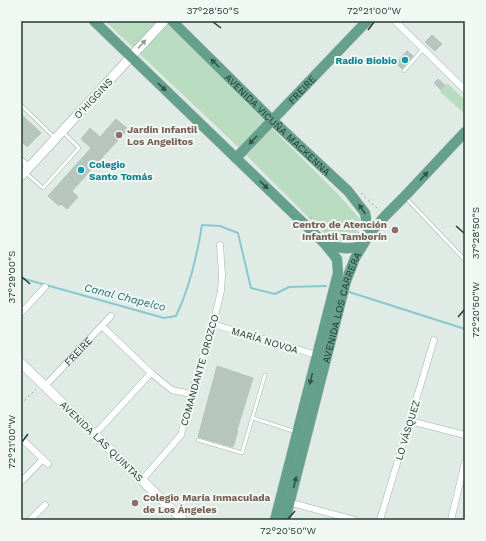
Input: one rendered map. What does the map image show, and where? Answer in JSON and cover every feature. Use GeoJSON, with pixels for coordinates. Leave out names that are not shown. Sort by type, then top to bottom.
{"type":"FeatureCollection","features":[{"type":"Feature","properties":{"kind":"main road"},"geometry":{"type":"LineString","coordinates":[[94,21],[325,244],[343,249],[361,246]]}},
{"type":"Feature","properties":{"kind":"main road","name":"AVENIDA VICUÑA MACKENNA"},"geometry":{"type":"LineString","coordinates":[[172,21],[272,120],[348,191],[365,213],[369,235]]}},
{"type":"Feature","properties":{"kind":"main road","name":"FREIRE"},"geometry":{"type":"LineString","coordinates":[[236,158],[367,21]]}},
{"type":"Feature","properties":{"kind":"main road","name":"AVENIDA LOS CARRERA"},"geometry":{"type":"LineString","coordinates":[[275,520],[285,501],[346,281],[355,258],[361,246],[385,216],[465,132]]}},
{"type":"Feature","properties":{"kind":"main road","name":"AVENIDA LOS CARRERA"},"geometry":{"type":"LineString","coordinates":[[285,520],[285,501],[297,433],[338,273],[337,259],[325,244]]}},
{"type":"Feature","properties":{"kind":"street","name":"O'HIGGINS"},"geometry":{"type":"LineString","coordinates":[[25,172],[164,21]]}},
{"type":"Feature","properties":{"kind":"street"},"geometry":{"type":"LineString","coordinates":[[395,21],[465,90]]}},
{"type":"Feature","properties":{"kind":"street"},"geometry":{"type":"LineString","coordinates":[[21,160],[25,172]]}},
{"type":"Feature","properties":{"kind":"street","name":"COMANDANTE OROZCO"},"geometry":{"type":"LineString","coordinates":[[142,480],[181,436],[191,394],[213,324],[221,291],[222,275],[220,245]]}},
{"type":"Feature","properties":{"kind":"street"},"geometry":{"type":"LineString","coordinates":[[21,313],[45,287]]}},
{"type":"Feature","properties":{"kind":"street","name":"FREIRE"},"geometry":{"type":"LineString","coordinates":[[43,385],[111,316]]}},
{"type":"Feature","properties":{"kind":"street","name":"MARÍA NOVOA"},"geometry":{"type":"LineString","coordinates":[[213,324],[317,355]]}},
{"type":"Feature","properties":{"kind":"street"},"geometry":{"type":"LineString","coordinates":[[102,326],[151,373],[172,390],[191,394]]}},
{"type":"Feature","properties":{"kind":"street","name":"LO VÁSQUEZ"},"geometry":{"type":"LineString","coordinates":[[380,520],[434,340]]}},
{"type":"Feature","properties":{"kind":"street","name":"AVENIDA LAS QUINTAS"},"geometry":{"type":"LineString","coordinates":[[21,363],[183,520]]}},
{"type":"Feature","properties":{"kind":"street"},"geometry":{"type":"LineString","coordinates":[[95,434],[151,373]]}},
{"type":"Feature","properties":{"kind":"street"},"geometry":{"type":"LineString","coordinates":[[410,421],[465,435]]}},
{"type":"Feature","properties":{"kind":"street"},"geometry":{"type":"LineString","coordinates":[[21,438],[45,461],[21,482]]}},
{"type":"Feature","properties":{"kind":"street"},"geometry":{"type":"LineString","coordinates":[[451,520],[465,462]]}},
{"type":"Feature","properties":{"kind":"street"},"geometry":{"type":"LineString","coordinates":[[285,501],[355,520]]}},
{"type":"Feature","properties":{"kind":"street"},"geometry":{"type":"LineString","coordinates":[[30,520],[45,504]]}},
{"type":"Feature","properties":{"kind":"lane"},"geometry":{"type":"LineString","coordinates":[[404,71],[423,49]]}},
{"type":"Feature","properties":{"kind":"lane"},"geometry":{"type":"LineString","coordinates":[[21,105],[56,139]]}},
{"type":"Feature","properties":{"kind":"lane"},"geometry":{"type":"LineString","coordinates":[[25,172],[44,188],[79,148],[63,131]]}},
{"type":"Feature","properties":{"kind":"lane"},"geometry":{"type":"LineString","coordinates":[[405,196],[465,260]]}},
{"type":"Feature","properties":{"kind":"lane"},"geometry":{"type":"LineString","coordinates":[[198,440],[242,453],[265,375]]}},
{"type":"Feature","properties":{"kind":"lane"},"geometry":{"type":"LineString","coordinates":[[253,418],[297,433]]}},
{"type":"Feature","properties":{"kind":"path"},"geometry":{"type":"LineString","coordinates":[[21,404],[43,385]]}},
{"type":"Feature","properties":{"kind":"green space"},"geometry":{"type":"Polygon","coordinates":[[[105,21],[164,21],[338,194],[361,220],[354,242],[342,247],[332,241],[235,144],[105,21]]]}},
{"type":"Feature","properties":{"kind":"green space"},"geometry":{"type":"Polygon","coordinates":[[[447,83],[465,100],[465,114],[440,92],[447,83]]]}},
{"type":"Feature","properties":{"kind":"building"},"geometry":{"type":"Polygon","coordinates":[[[432,35],[442,44],[435,51],[425,42],[432,35]]]}},
{"type":"Feature","properties":{"kind":"building","name":"Radio Biobio"},"geometry":{"type":"Polygon","coordinates":[[[407,51],[413,56],[402,69],[396,63],[407,51]]]}},
{"type":"Feature","properties":{"kind":"building"},"geometry":{"type":"Polygon","coordinates":[[[438,79],[445,85],[441,90],[434,83],[438,79]]]}},
{"type":"Feature","properties":{"kind":"building"},"geometry":{"type":"Polygon","coordinates":[[[21,114],[41,133],[27,147],[21,141],[21,114]]]}},
{"type":"Feature","properties":{"kind":"building","name":"Colegio Santo Tomás"},"geometry":{"type":"Polygon","coordinates":[[[116,119],[128,129],[72,191],[78,197],[67,209],[61,204],[59,206],[48,196],[91,148],[81,139],[90,128],[100,137],[116,119]]]}},
{"type":"Feature","properties":{"kind":"building"},"geometry":{"type":"Polygon","coordinates":[[[217,366],[253,378],[233,447],[198,437],[217,366]]]}},
{"type":"Feature","properties":{"kind":"waterway","name":"Canal Chapelco"},"geometry":{"type":"LineString","coordinates":[[21,278],[164,318],[176,316],[192,271],[202,225],[220,226],[238,233],[251,288],[275,294],[289,287],[326,286]]}},
{"type":"Feature","properties":{"kind":"waterway","name":"Canal Chapelco"},"geometry":{"type":"LineString","coordinates":[[346,291],[465,329]]}},
{"type":"Feature","properties":{"kind":"place","name":"Radio Biobio"},"geometry":{"type":"Point","coordinates":[405,60]}},
{"type":"Feature","properties":{"kind":"place","name":"Jardín Infantil Los Angelitos"},"geometry":{"type":"Point","coordinates":[119,135]}},
{"type":"Feature","properties":{"kind":"place","name":"Colegio Santo Tomás"},"geometry":{"type":"Point","coordinates":[81,170]}},
{"type":"Feature","properties":{"kind":"place","name":"Centro de Atención Infantil Tamborín"},"geometry":{"type":"Point","coordinates":[395,230]}},
{"type":"Feature","properties":{"kind":"place","name":"Colegio María Inmaculada de Los Ángeles"},"geometry":{"type":"Point","coordinates":[135,503]}}]}
